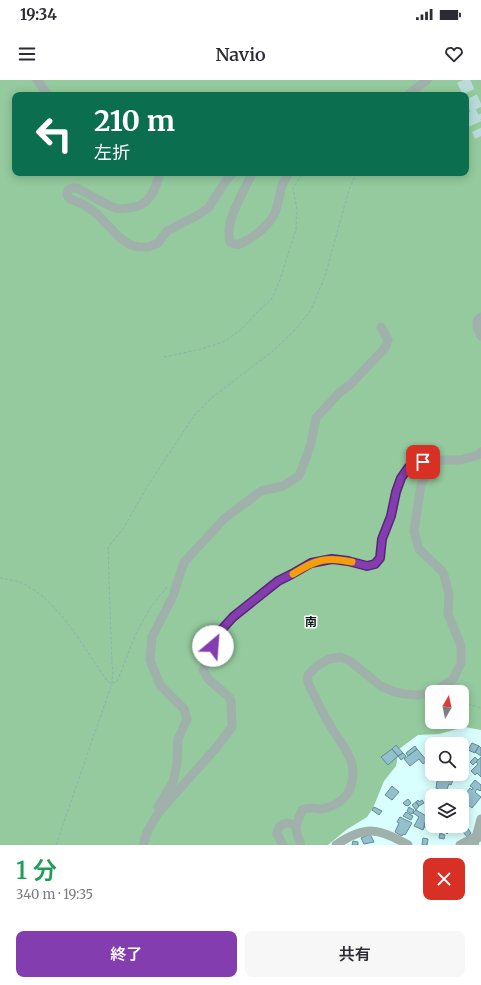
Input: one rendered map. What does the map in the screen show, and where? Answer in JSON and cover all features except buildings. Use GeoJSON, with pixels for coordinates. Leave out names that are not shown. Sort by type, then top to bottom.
{"type":"FeatureCollection","features":[{"type":"Feature","properties":{"kind":"street"},"geometry":{"type":"LineString","coordinates":[[37,80],[46,92]]}},
{"type":"Feature","properties":{"kind":"street"},"geometry":{"type":"LineString","coordinates":[[412,92],[427,80]]}},
{"type":"Feature","properties":{"kind":"street"},"geometry":{"type":"LineString","coordinates":[[159,176],[156,186],[147,202],[135,208],[114,208],[77,188],[68,190],[68,195],[70,199],[83,204],[97,214],[120,238],[129,244],[138,247],[148,247],[158,243],[167,231],[200,214],[209,207],[230,176]]}},
{"type":"Feature","properties":{"kind":"street"},"geometry":{"type":"LineString","coordinates":[[250,176],[239,196],[229,228],[228,235],[230,242],[235,245],[239,245],[254,236],[268,224],[276,212],[283,180],[286,176]]}},
{"type":"Feature","properties":{"kind":"street"},"geometry":{"type":"LineString","coordinates":[[481,317],[477,321],[477,326],[481,336]]}},
{"type":"Feature","properties":{"kind":"street"},"geometry":{"type":"LineString","coordinates":[[159,812],[158,806],[173,782],[177,764],[178,739],[186,719],[184,710],[160,684],[150,660],[152,637],[173,596],[184,562],[225,518],[261,491],[283,486],[299,476],[311,444],[316,418],[340,392],[351,384],[372,363],[387,344],[388,340],[381,327]]}},
{"type":"Feature","properties":{"kind":"street"},"geometry":{"type":"LineString","coordinates":[[143,845],[148,830],[159,812],[220,744],[232,727],[231,701],[228,696],[209,680],[203,670],[215,637],[223,627],[233,617],[278,581],[311,563],[332,559],[367,566],[375,564],[380,558],[382,539],[391,516],[396,492],[401,478],[408,468],[423,462],[460,460],[481,452]]}},
{"type":"Feature","properties":{"kind":"street"},"geometry":{"type":"LineString","coordinates":[[301,845],[296,832],[296,826],[302,810],[313,807],[322,809],[338,804],[344,799],[350,790],[353,775],[349,755],[330,726],[309,685],[308,675],[329,659],[341,657],[350,661],[381,686],[394,692],[418,695],[438,689],[453,679],[461,663],[461,646],[448,614],[449,594],[442,572],[419,549],[414,531],[421,485],[432,462]]}},
{"type":"Feature","properties":{"kind":"street"},"geometry":{"type":"LineString","coordinates":[[460,845],[477,841],[481,819]]}},
{"type":"Feature","properties":{"kind":"street"},"geometry":{"type":"LineString","coordinates":[[283,845],[277,834],[279,827],[285,823],[290,823],[296,826]]}},
{"type":"Feature","properties":{"kind":"street"},"geometry":{"type":"LineString","coordinates":[[336,845],[357,833],[373,830],[382,831],[392,835],[408,845]]}},
{"type":"Feature","properties":{"kind":"path"},"geometry":{"type":"LineString","coordinates":[[164,357],[201,349],[223,342],[242,329],[255,314],[271,300],[280,280],[296,229],[297,210],[293,188],[302,176]]}},
{"type":"Feature","properties":{"kind":"path"},"geometry":{"type":"LineString","coordinates":[[56,845],[112,683],[113,670],[108,547],[123,529],[147,487],[193,417],[210,399],[273,351],[294,331],[311,310],[325,276],[344,204],[356,176]]}},
{"type":"Feature","properties":{"kind":"path"},"geometry":{"type":"LineString","coordinates":[[0,578],[24,584],[50,602],[76,635],[108,682],[112,683],[117,682],[135,636],[150,608],[168,586]]}},
{"type":"Feature","properties":{"kind":"path"},"geometry":{"type":"LineString","coordinates":[[469,704],[481,708]]}},
{"type":"Feature","properties":{"kind":"green space"},"geometry":{"type":"Polygon","coordinates":[[[0,80],[481,80],[481,730],[469,728],[469,685],[425,685],[425,729],[458,729],[439,734],[418,735],[399,749],[396,766],[384,781],[373,808],[367,817],[346,830],[328,845],[0,845],[0,80]]]}},
{"type":"Feature","properties":{"kind":"tunnel"},"geometry":{"type":"LineString","coordinates":[[463,80],[469,92]]}},
{"type":"Feature","properties":{"kind":"tunnel"},"geometry":{"type":"LineString","coordinates":[[469,93],[481,119]]}},
{"type":"Feature","properties":{"kind":"tunnel"},"geometry":{"type":"LineString","coordinates":[[470,112],[481,136]]}},
{"type":"Feature","properties":{"kind":"slow traffic"},"geometry":{"type":"LineString","coordinates":[[293,574],[311,563],[332,559],[352,562]]}},
{"type":"Feature","properties":{"kind":"district","name":"南"},"geometry":{"type":"Point","coordinates":[311,622]}},
{"type":"Feature","properties":{"kind":"route"},"geometry":{"type":"LineString","coordinates":[[213,646],[215,637],[233,617],[278,581],[311,563],[332,559],[367,566],[372,566],[375,564],[380,558],[382,539],[391,516],[396,492],[401,478],[408,468],[423,462]]}}]}
